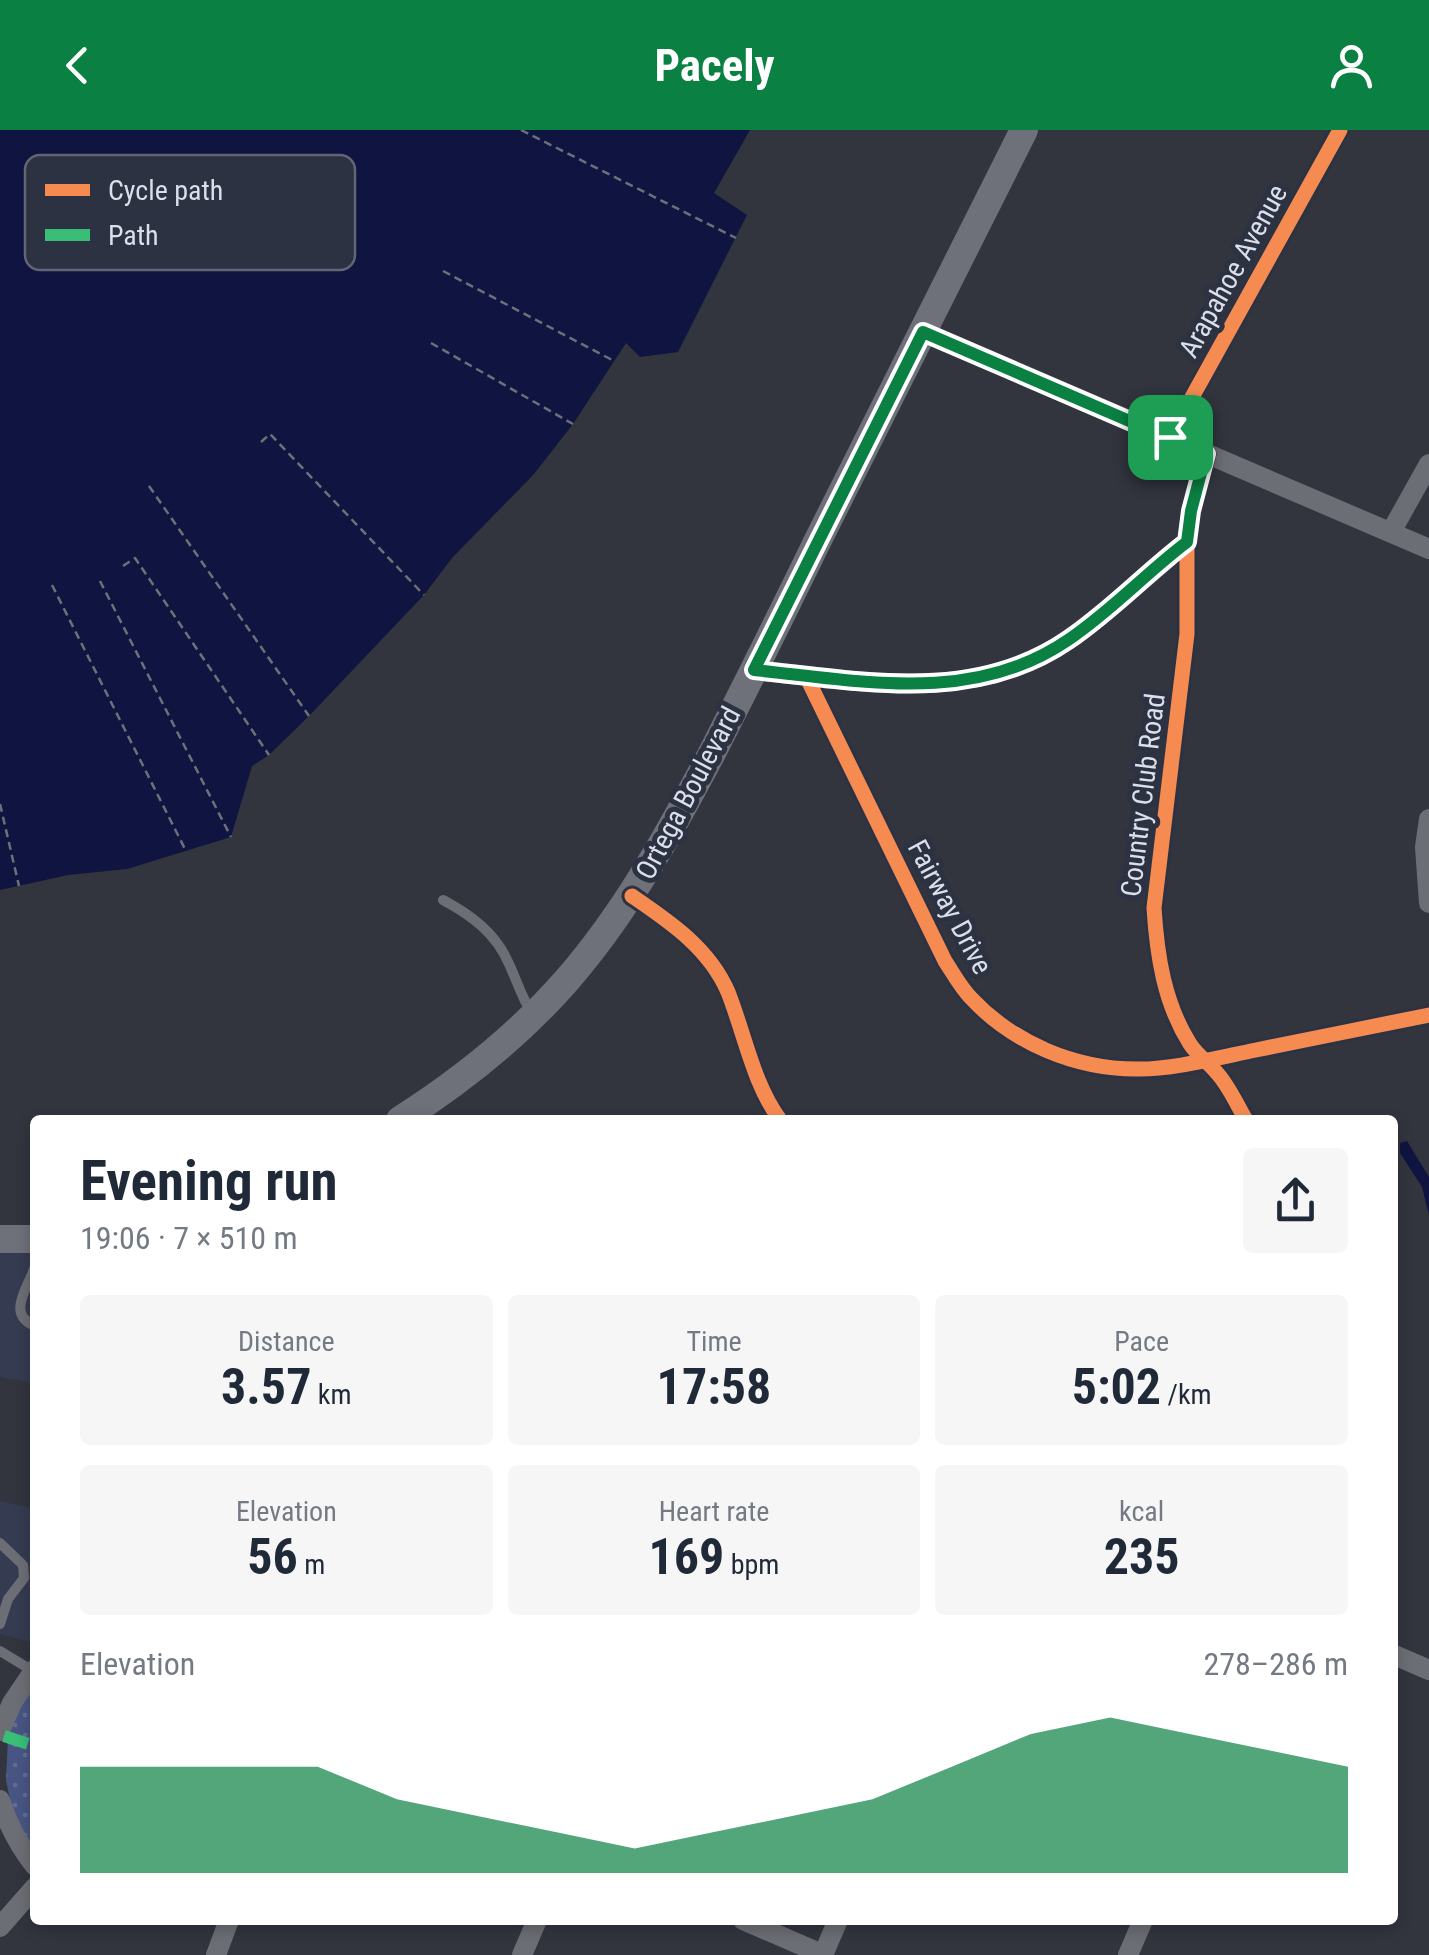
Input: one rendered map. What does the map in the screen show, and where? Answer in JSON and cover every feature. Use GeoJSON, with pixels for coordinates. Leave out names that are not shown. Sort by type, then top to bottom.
{"type":"FeatureCollection","features":[{"type":"Feature","properties":{"kind":"main road","name":"Ortega Boulevard"},"geometry":{"type":"LineString","coordinates":[[408,1115],[484,1059],[532,1015],[566,981],[632,896],[670,832],[754,670],[1024,130]]}},
{"type":"Feature","properties":{"kind":"main road"},"geometry":{"type":"LineString","coordinates":[[0,1239],[30,1239]]}},
{"type":"Feature","properties":{"kind":"street","name":"Arapahoe Avenue"},"geometry":{"type":"LineString","coordinates":[[1170,437],[1340,130]]}},
{"type":"Feature","properties":{"kind":"street"},"geometry":{"type":"LineString","coordinates":[[923,332],[1429,550]]}},
{"type":"Feature","properties":{"kind":"street","name":"Country Club Road"},"geometry":{"type":"LineString","coordinates":[[1206,454],[1187,542],[1187,634],[1154,908],[1156,949],[1170,1003],[1191,1045],[1220,1074],[1243,1115]]}},
{"type":"Feature","properties":{"kind":"street"},"geometry":{"type":"LineString","coordinates":[[1391,532],[1429,464]]}},
{"type":"Feature","properties":{"kind":"street"},"geometry":{"type":"LineString","coordinates":[[754,670],[915,685],[963,682],[993,674],[1064,643],[1097,620],[1187,542]]}},
{"type":"Feature","properties":{"kind":"street","name":"Fairway Drive"},"geometry":{"type":"LineString","coordinates":[[806,676],[945,961],[970,997],[1034,1046],[1067,1058],[1138,1070],[1429,1015]]}},
{"type":"Feature","properties":{"kind":"street"},"geometry":{"type":"LineString","coordinates":[[1429,819],[1425,847],[1429,904]]}},
{"type":"Feature","properties":{"kind":"street"},"geometry":{"type":"LineString","coordinates":[[632,896],[683,932],[711,962],[727,989],[767,1102],[776,1115]]}},
{"type":"Feature","properties":{"kind":"street"},"geometry":{"type":"LineString","coordinates":[[1398,1657],[1429,1670]]}},
{"type":"Feature","properties":{"kind":"street"},"geometry":{"type":"LineString","coordinates":[[0,1731],[6,1698],[30,1674]]}},
{"type":"Feature","properties":{"kind":"street"},"geometry":{"type":"LineString","coordinates":[[0,1800],[8,1824],[30,1860]]}},
{"type":"Feature","properties":{"kind":"street"},"geometry":{"type":"LineString","coordinates":[[0,1927],[30,1892]]}},
{"type":"Feature","properties":{"kind":"street"},"geometry":{"type":"LineString","coordinates":[[216,1955],[227,1925]]}},
{"type":"Feature","properties":{"kind":"street"},"geometry":{"type":"LineString","coordinates":[[522,1955],[535,1925]]}},
{"type":"Feature","properties":{"kind":"street"},"geometry":{"type":"LineString","coordinates":[[754,1925],[823,1955],[836,1925]]}},
{"type":"Feature","properties":{"kind":"street"},"geometry":{"type":"LineString","coordinates":[[1128,1955],[1141,1925]]}},
{"type":"Feature","properties":{"kind":"lane"},"geometry":{"type":"LineString","coordinates":[[443,900],[468,913],[490,933],[508,960],[532,1015]]}},
{"type":"Feature","properties":{"kind":"lane"},"geometry":{"type":"LineString","coordinates":[[30,1278],[20,1302],[20,1313],[30,1324]]}},
{"type":"Feature","properties":{"kind":"lane"},"geometry":{"type":"LineString","coordinates":[[0,1543],[23,1565],[24,1578],[8,1599],[0,1624]]}},
{"type":"Feature","properties":{"kind":"lane"},"geometry":{"type":"LineString","coordinates":[[0,1650],[30,1668]]}},
{"type":"Feature","properties":{"kind":"path"},"geometry":{"type":"LineString","coordinates":[[522,130],[736,238]]}},
{"type":"Feature","properties":{"kind":"path"},"geometry":{"type":"LineString","coordinates":[[443,271],[614,361]]}},
{"type":"Feature","properties":{"kind":"path"},"geometry":{"type":"LineString","coordinates":[[431,343],[574,424]]}},
{"type":"Feature","properties":{"kind":"path"},"geometry":{"type":"LineString","coordinates":[[261,442],[270,434],[424,595]]}},
{"type":"Feature","properties":{"kind":"path"},"geometry":{"type":"LineString","coordinates":[[149,486],[309,716]]}},
{"type":"Feature","properties":{"kind":"path"},"geometry":{"type":"LineString","coordinates":[[123,566],[135,558],[269,755]]}},
{"type":"Feature","properties":{"kind":"path"},"geometry":{"type":"LineString","coordinates":[[100,581],[231,837]]}},
{"type":"Feature","properties":{"kind":"path"},"geometry":{"type":"LineString","coordinates":[[52,585],[186,851]]}},
{"type":"Feature","properties":{"kind":"path"},"geometry":{"type":"LineString","coordinates":[[0,804],[19,886]]}},
{"type":"Feature","properties":{"kind":"shaded area"},"geometry":{"type":"Polygon","coordinates":[[[0,130],[750,130],[714,193],[747,215],[678,352],[640,357],[626,343],[573,424],[534,474],[309,716],[252,766],[231,837],[127,869],[68,875],[0,890],[0,130]]]}},
{"type":"Feature","properties":{"kind":"shaded area"},"geometry":{"type":"Polygon","coordinates":[[[1407,1141],[1429,1177],[1429,1215],[1422,1187],[1400,1153],[1400,1143],[1407,1141]]]}},
{"type":"Feature","properties":{"kind":"shaded area"},"geometry":{"type":"Polygon","coordinates":[[[30,1251],[30,1382],[0,1377],[0,1252],[30,1251]]]}},
{"type":"Feature","properties":{"kind":"shaded area"},"geometry":{"type":"Polygon","coordinates":[[[0,1501],[30,1508],[30,1642],[0,1634],[0,1501]]]}},
{"type":"Feature","properties":{"kind":"shaded area"},"geometry":{"type":"Polygon","coordinates":[[[30,1688],[30,1845],[14,1820],[6,1780],[8,1740],[16,1712],[30,1688]]]}},
{"type":"Feature","properties":{"kind":"marked path"},"geometry":{"type":"LineString","coordinates":[[4,1736],[30,1744]]}},
{"type":"Feature","properties":{"kind":"cycle path"},"geometry":{"type":"LineString","coordinates":[[1170,437],[1340,130]]}},
{"type":"Feature","properties":{"kind":"cycle path"},"geometry":{"type":"LineString","coordinates":[[1206,454],[1187,542],[1187,634],[1154,908],[1160,961],[1174,1012],[1190,1044],[1221,1078],[1243,1115]]}},
{"type":"Feature","properties":{"kind":"cycle path"},"geometry":{"type":"LineString","coordinates":[[806,676],[945,961],[971,998],[1026,1040],[1090,1064],[1150,1069],[1429,1015]]}},
{"type":"Feature","properties":{"kind":"cycle path"},"geometry":{"type":"LineString","coordinates":[[632,896],[687,937],[720,976],[756,1075],[777,1115]]}},
{"type":"Feature","properties":{"kind":"route"},"geometry":{"type":"LineString","coordinates":[[923,332],[1170,437],[1206,454],[1187,542],[1097,620],[1064,643],[993,674],[936,685],[880,684],[754,670],[923,332]]}}]}
